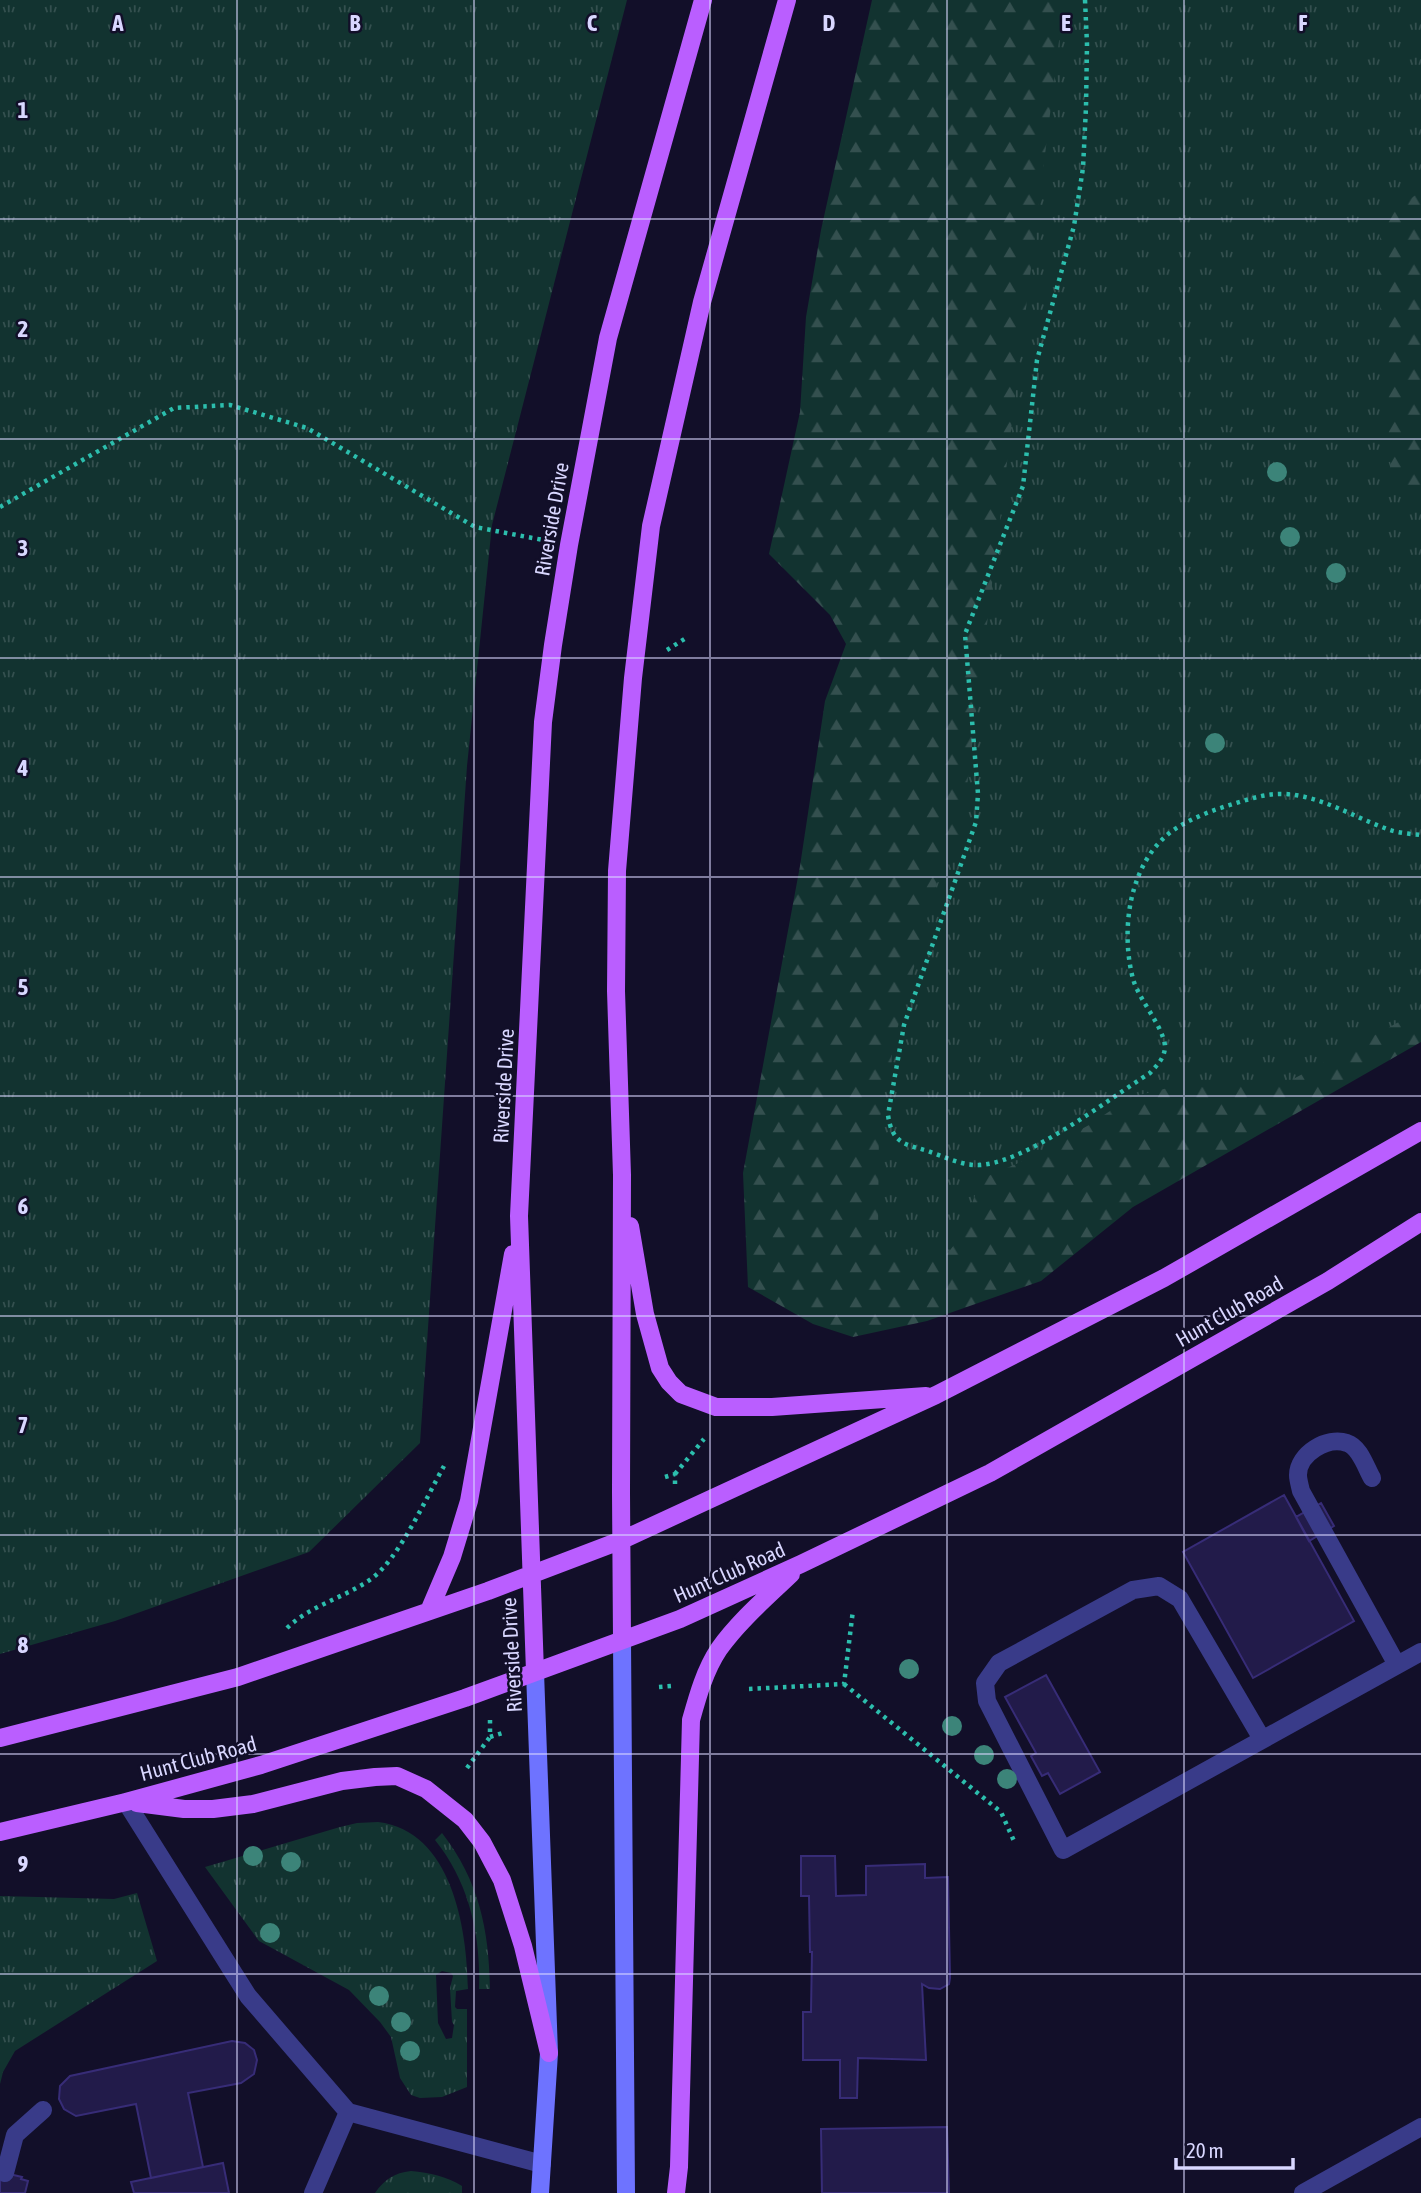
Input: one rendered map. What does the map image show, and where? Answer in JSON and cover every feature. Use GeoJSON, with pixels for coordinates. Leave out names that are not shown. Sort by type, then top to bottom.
{"type":"FeatureCollection","features":[{"type":"Feature","properties":{"kind":"main road","name":"Riverside Drive"},"geometry":{"type":"LineString","coordinates":[[540,2193],[549,2053],[519,1216],[543,722],[569,545],[608,338],[703,0]]}},
{"type":"Feature","properties":{"kind":"main road"},"geometry":{"type":"LineString","coordinates":[[626,2193],[622,1175],[616,991],[617,871],[633,678],[651,526],[702,302],[787,0]]}},
{"type":"Feature","properties":{"kind":"main road"},"geometry":{"type":"LineString","coordinates":[[0,1738],[238,1677],[622,1540],[936,1395],[1164,1278],[1421,1131]]}},
{"type":"Feature","properties":{"kind":"main road"},"geometry":{"type":"LineString","coordinates":[[622,1175],[645,1314],[660,1368],[681,1394],[716,1407],[772,1407],[936,1395]]}},
{"type":"Feature","properties":{"kind":"main road"},"geometry":{"type":"LineString","coordinates":[[429,1611],[452,1557],[469,1501],[519,1216]]}},
{"type":"Feature","properties":{"kind":"main road","name":"Hunt Club Road"},"geometry":{"type":"LineString","coordinates":[[0,1832],[126,1802],[261,1765],[375,1729],[680,1619],[990,1473],[1316,1288],[1421,1223]]}},
{"type":"Feature","properties":{"kind":"main road"},"geometry":{"type":"LineString","coordinates":[[676,2193],[680,2153],[691,1720],[700,1686],[718,1650],[741,1623],[801,1564]]}},
{"type":"Feature","properties":{"kind":"main road"},"geometry":{"type":"LineString","coordinates":[[126,1802],[184,1809],[213,1809],[253,1804],[342,1781],[397,1776],[426,1789],[465,1820],[482,1842],[502,1880],[523,1945],[549,2053]]}},
{"type":"Feature","properties":{"kind":"lane"},"geometry":{"type":"LineString","coordinates":[[1372,1478],[1357,1451],[1347,1443],[1327,1442],[1306,1454],[1298,1473],[1301,1491],[1397,1665]]}},
{"type":"Feature","properties":{"kind":"lane"},"geometry":{"type":"LineString","coordinates":[[1262,1740],[1180,1599],[1159,1586],[1133,1590],[999,1663],[985,1683],[987,1701],[1063,1850],[1262,1740],[1397,1665],[1421,1652]]}},
{"type":"Feature","properties":{"kind":"lane"},"geometry":{"type":"LineString","coordinates":[[126,1802],[248,1996],[348,2112],[542,2164]]}},
{"type":"Feature","properties":{"kind":"lane"},"geometry":{"type":"LineString","coordinates":[[5,2173],[15,2135],[43,2110]]}},
{"type":"Feature","properties":{"kind":"lane"},"geometry":{"type":"LineString","coordinates":[[313,2193],[348,2112]]}},
{"type":"Feature","properties":{"kind":"lane"},"geometry":{"type":"LineString","coordinates":[[1303,2193],[1421,2127]]}},
{"type":"Feature","properties":{"kind":"path"},"geometry":{"type":"LineString","coordinates":[[1085,0],[1086,120],[1083,168],[1074,226],[1037,360],[1023,486],[965,634],[978,794],[976,822],[904,1026],[888,1115],[890,1128],[903,1144],[974,1165],[999,1162],[1052,1138],[1150,1073],[1160,1063],[1164,1046],[1162,1035],[1133,981],[1128,930],[1130,903],[1138,877],[1152,852],[1173,831],[1182,826],[1216,809],[1264,794],[1287,794],[1327,804],[1392,831],[1421,835]]}},
{"type":"Feature","properties":{"kind":"path"},"geometry":{"type":"LineString","coordinates":[[0,507],[174,408],[230,405],[307,428],[475,527],[569,545]]}},
{"type":"Feature","properties":{"kind":"path"},"geometry":{"type":"LineString","coordinates":[[665,1477],[675,1474],[704,1439]]}},
{"type":"Feature","properties":{"kind":"path"},"geometry":{"type":"LineString","coordinates":[[284,1632],[307,1613],[357,1587],[382,1569],[417,1516],[450,1455]]}},
{"type":"Feature","properties":{"kind":"path"},"geometry":{"type":"LineString","coordinates":[[675,1474],[675,1483]]}},
{"type":"Feature","properties":{"kind":"path"},"geometry":{"type":"LineString","coordinates":[[844,1684],[853,1610]]}},
{"type":"Feature","properties":{"kind":"path"},"geometry":{"type":"LineString","coordinates":[[749,1689],[844,1684],[1001,1812],[1014,1840]]}},
{"type":"Feature","properties":{"kind":"path"},"geometry":{"type":"LineString","coordinates":[[490,1720],[490,1737]]}},
{"type":"Feature","properties":{"kind":"path"},"geometry":{"type":"LineString","coordinates":[[467,1768],[490,1737],[506,1732]]}},
{"type":"Feature","properties":{"kind":"green space"},"geometry":{"type":"Polygon","coordinates":[[[0,0],[627,0],[492,525],[467,766],[420,1443],[309,1552],[115,1621],[0,1654],[0,0]]]}},
{"type":"Feature","properties":{"kind":"green space"},"geometry":{"type":"Polygon","coordinates":[[[872,0],[1068,0],[1061,25],[962,827],[936,886],[894,1041],[879,1124],[878,1233],[904,1257],[942,1260],[959,1239],[981,1179],[1030,1158],[1089,1125],[1131,1097],[1168,1088],[1284,1084],[1421,1010],[1421,1042],[1133,1207],[1041,1281],[927,1321],[853,1337],[813,1324],[748,1287],[743,1173],[800,866],[825,701],[846,644],[830,615],[769,554],[800,412],[806,317],[821,230],[872,0]]]}},
{"type":"Feature","properties":{"kind":"green space"},"geometry":{"type":"Polygon","coordinates":[[[966,0],[1421,0],[1421,1016],[969,1274],[794,1286],[966,0]]]}},
{"type":"Feature","properties":{"kind":"green space"},"geometry":{"type":"Polygon","coordinates":[[[1421,175],[1419,499],[1391,472],[1378,276],[1381,220],[1417,194],[1421,175]]]}},
{"type":"Feature","properties":{"kind":"green space"},"geometry":{"type":"Polygon","coordinates":[[[378,1822],[403,1829],[423,1843],[439,1863],[459,1912],[468,1989],[456,1991],[455,2007],[467,2009],[467,2087],[442,2097],[420,2098],[411,2095],[400,2078],[391,2037],[380,2022],[349,1990],[259,1941],[205,1867],[357,1823],[378,1822]],[[442,1971],[436,1975],[438,2023],[446,2039],[452,2038],[454,2025],[451,1973],[442,1971]]]}},
{"type":"Feature","properties":{"kind":"green space"},"geometry":{"type":"Polygon","coordinates":[[[442,1833],[465,1869],[480,1907],[487,1946],[490,1989],[479,1989],[475,1929],[456,1873],[435,1840],[442,1833]]]}},
{"type":"Feature","properties":{"kind":"green space"},"geometry":{"type":"Polygon","coordinates":[[[137,1893],[157,1961],[15,2051],[3,2072],[0,2084],[0,1896],[114,1899],[137,1893]]]}},
{"type":"Feature","properties":{"kind":"green space"},"geometry":{"type":"Polygon","coordinates":[[[411,2171],[450,2180],[462,2186],[462,2193],[375,2193],[390,2178],[411,2171]]]}},
{"type":"Feature","properties":{"kind":"building"},"geometry":{"type":"Polygon","coordinates":[[[1284,1495],[1354,1621],[1253,1678],[1183,1552],[1284,1495]]]}},
{"type":"Feature","properties":{"kind":"building"},"geometry":{"type":"Polygon","coordinates":[[[1321,1503],[1334,1526],[1309,1541],[1296,1517],[1321,1503]]]}},
{"type":"Feature","properties":{"kind":"building"},"geometry":{"type":"Polygon","coordinates":[[[1046,1675],[1100,1772],[1060,1794],[1048,1773],[1042,1776],[1031,1756],[1036,1753],[1005,1697],[1046,1675]]]}},
{"type":"Feature","properties":{"kind":"building"},"geometry":{"type":"Polygon","coordinates":[[[801,1856],[835,1856],[836,1896],[866,1895],[866,1866],[925,1864],[925,1878],[948,1877],[950,1978],[949,1984],[940,1989],[922,1984],[926,2060],[858,2058],[857,2098],[840,2098],[840,2060],[803,2060],[803,2012],[811,2012],[812,1952],[809,1896],[801,1896],[801,1856]]]}},
{"type":"Feature","properties":{"kind":"building"},"geometry":{"type":"Polygon","coordinates":[[[232,2041],[245,2043],[254,2050],[257,2060],[254,2074],[241,2083],[188,2093],[203,2167],[151,2178],[136,2104],[76,2116],[64,2109],[59,2099],[60,2086],[70,2076],[232,2041]]]}},
{"type":"Feature","properties":{"kind":"building"},"geometry":{"type":"Polygon","coordinates":[[[947,2127],[949,2193],[822,2193],[821,2129],[947,2127]]]}},
{"type":"Feature","properties":{"kind":"building"},"geometry":{"type":"Polygon","coordinates":[[[223,2163],[229,2193],[134,2193],[131,2182],[223,2163]]]}},
{"type":"Feature","properties":{"kind":"building"},"geometry":{"type":"Polygon","coordinates":[[[5,2173],[28,2181],[25,2193],[0,2193],[0,2174],[5,2173]]]}}]}
